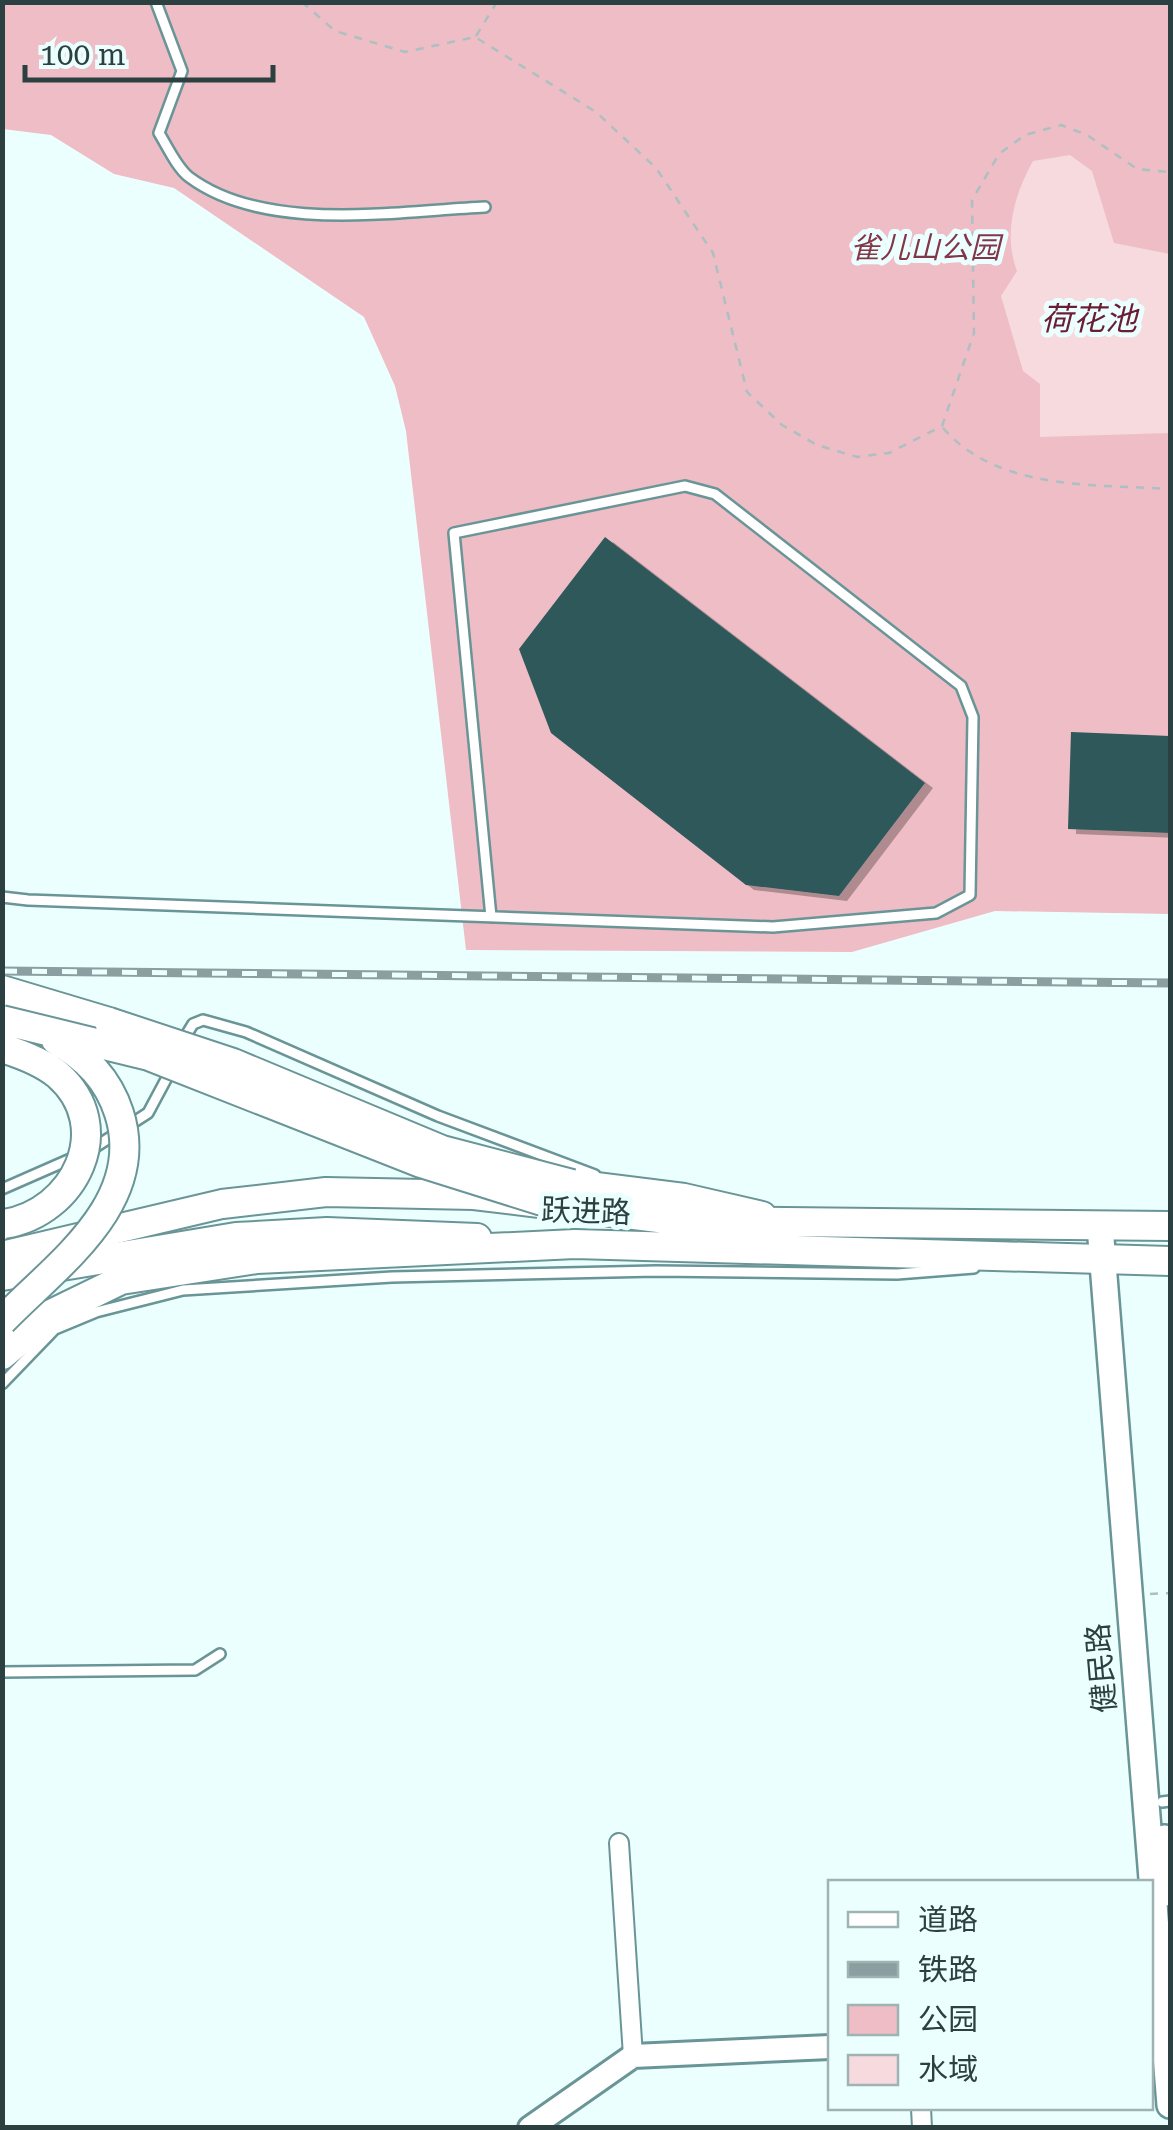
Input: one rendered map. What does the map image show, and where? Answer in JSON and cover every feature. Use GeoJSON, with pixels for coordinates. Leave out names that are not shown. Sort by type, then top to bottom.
{"type":"FeatureCollection","features":[{"type":"Feature","properties":{"kind":"main road"},"geometry":{"type":"LineString","coordinates":[[2,990],[199,1051],[567,1200]]}},
{"type":"Feature","properties":{"kind":"main road","name":"跃进路"},"geometry":{"type":"LineString","coordinates":[[2,1020],[207,1076],[421,1164],[567,1200],[682,1221],[1170,1226]]}},
{"type":"Feature","properties":{"kind":"main road"},"geometry":{"type":"LineString","coordinates":[[2,1321],[103,1215],[119,1186],[125,1154],[118,1108],[101,1076],[84,1057],[33,1027]]}},
{"type":"Feature","properties":{"kind":"main road"},"geometry":{"type":"LineString","coordinates":[[2,1048],[57,1074],[74,1098],[84,1138],[79,1169],[56,1204],[33,1217],[2,1224]]}},
{"type":"Feature","properties":{"kind":"main road"},"geometry":{"type":"LineString","coordinates":[[2,1256],[237,1202],[326,1192],[424,1192],[567,1200],[640,1193],[684,1198],[788,1222]]}},
{"type":"Feature","properties":{"kind":"main road","name":"健民路"},"geometry":{"type":"LineString","coordinates":[[1108,1226],[1152,1880]]}},
{"type":"Feature","properties":{"kind":"main road","name":"跃进路"},"geometry":{"type":"LineString","coordinates":[[2,1276],[276,1234],[1170,1261]]}},
{"type":"Feature","properties":{"kind":"main road"},"geometry":{"type":"LineString","coordinates":[[2,1355],[69,1302],[121,1280],[258,1259],[575,1244]]}},
{"type":"Feature","properties":{"kind":"main road","name":"健民路"},"geometry":{"type":"LineString","coordinates":[[1108,1258],[1166,1802],[1170,1893]]}},
{"type":"Feature","properties":{"kind":"main road","name":"健民路"},"geometry":{"type":"LineString","coordinates":[[1153,1901],[1170,2105]]}},
{"type":"Feature","properties":{"kind":"street"},"geometry":{"type":"LineString","coordinates":[[620,1843],[633,2056]]}},
{"type":"Feature","properties":{"kind":"street"},"geometry":{"type":"LineString","coordinates":[[530,2128],[633,2056],[828,2047]]}},
{"type":"Feature","properties":{"kind":"lane"},"geometry":{"type":"LineString","coordinates":[[156,2],[182,71],[158,133],[187,176],[238,202],[309,214],[486,206]]}},
{"type":"Feature","properties":{"kind":"lane"},"geometry":{"type":"LineString","coordinates":[[2,896],[491,917],[772,927],[936,913],[970,895],[973,716],[962,686],[716,494],[685,486],[454,534],[491,917]]}},
{"type":"Feature","properties":{"kind":"lane"},"geometry":{"type":"LineString","coordinates":[[2,1190],[136,1124],[157,1099],[186,1032],[203,1020],[318,1060],[438,1116],[640,1193]]}},
{"type":"Feature","properties":{"kind":"lane"},"geometry":{"type":"LineString","coordinates":[[2,1384],[55,1329],[96,1312],[183,1290],[392,1277],[656,1271],[897,1274],[1108,1258]]}},
{"type":"Feature","properties":{"kind":"lane"},"geometry":{"type":"LineString","coordinates":[[2,1672],[195,1670],[220,1654]]}},
{"type":"Feature","properties":{"kind":"path"},"geometry":{"type":"LineString","coordinates":[[302,2],[335,31],[405,52],[476,37],[596,112],[656,168],[713,253],[747,392],[782,425],[817,445],[857,457],[889,454],[942,426],[974,333],[972,200],[999,154],[1025,135],[1061,125],[1087,135],[1138,169],[1170,172]]}},
{"type":"Feature","properties":{"kind":"path"},"geometry":{"type":"LineString","coordinates":[[476,37],[498,2]]}},
{"type":"Feature","properties":{"kind":"path"},"geometry":{"type":"LineString","coordinates":[[942,426],[957,443],[1000,470],[1068,482],[1170,489]]}},
{"type":"Feature","properties":{"kind":"path"},"geometry":{"type":"LineString","coordinates":[[1143,1595],[1170,1593]]}},
{"type":"Feature","properties":{"kind":"green space","name":"雀儿山公园"},"geometry":{"type":"Polygon","coordinates":[[[3,3],[1170,3],[1170,914],[995,911],[852,952],[466,950],[406,431],[395,386],[364,317],[174,188],[114,174],[51,135],[3,129],[3,3]]]}},
{"type":"Feature","properties":{"kind":"water","name":"荷花池"},"geometry":{"type":"Polygon","coordinates":[[[1070,155],[1092,171],[1114,243],[1170,254],[1170,433],[1040,437],[1040,384],[1023,371],[1001,296],[1017,271],[1011,229],[1026,174],[1033,161],[1070,155]]]}},
{"type":"Feature","properties":{"kind":"building"},"geometry":{"type":"Polygon","coordinates":[[[605,537],[925,783],[839,896],[746,885],[551,733],[519,649],[605,537]]]}},
{"type":"Feature","properties":{"kind":"building"},"geometry":{"type":"Polygon","coordinates":[[[1071,732],[1170,736],[1170,833],[1068,829],[1071,732]]]}},
{"type":"Feature","properties":{"kind":"railway"},"geometry":{"type":"LineString","coordinates":[[2,971],[1170,983]]}}]}
